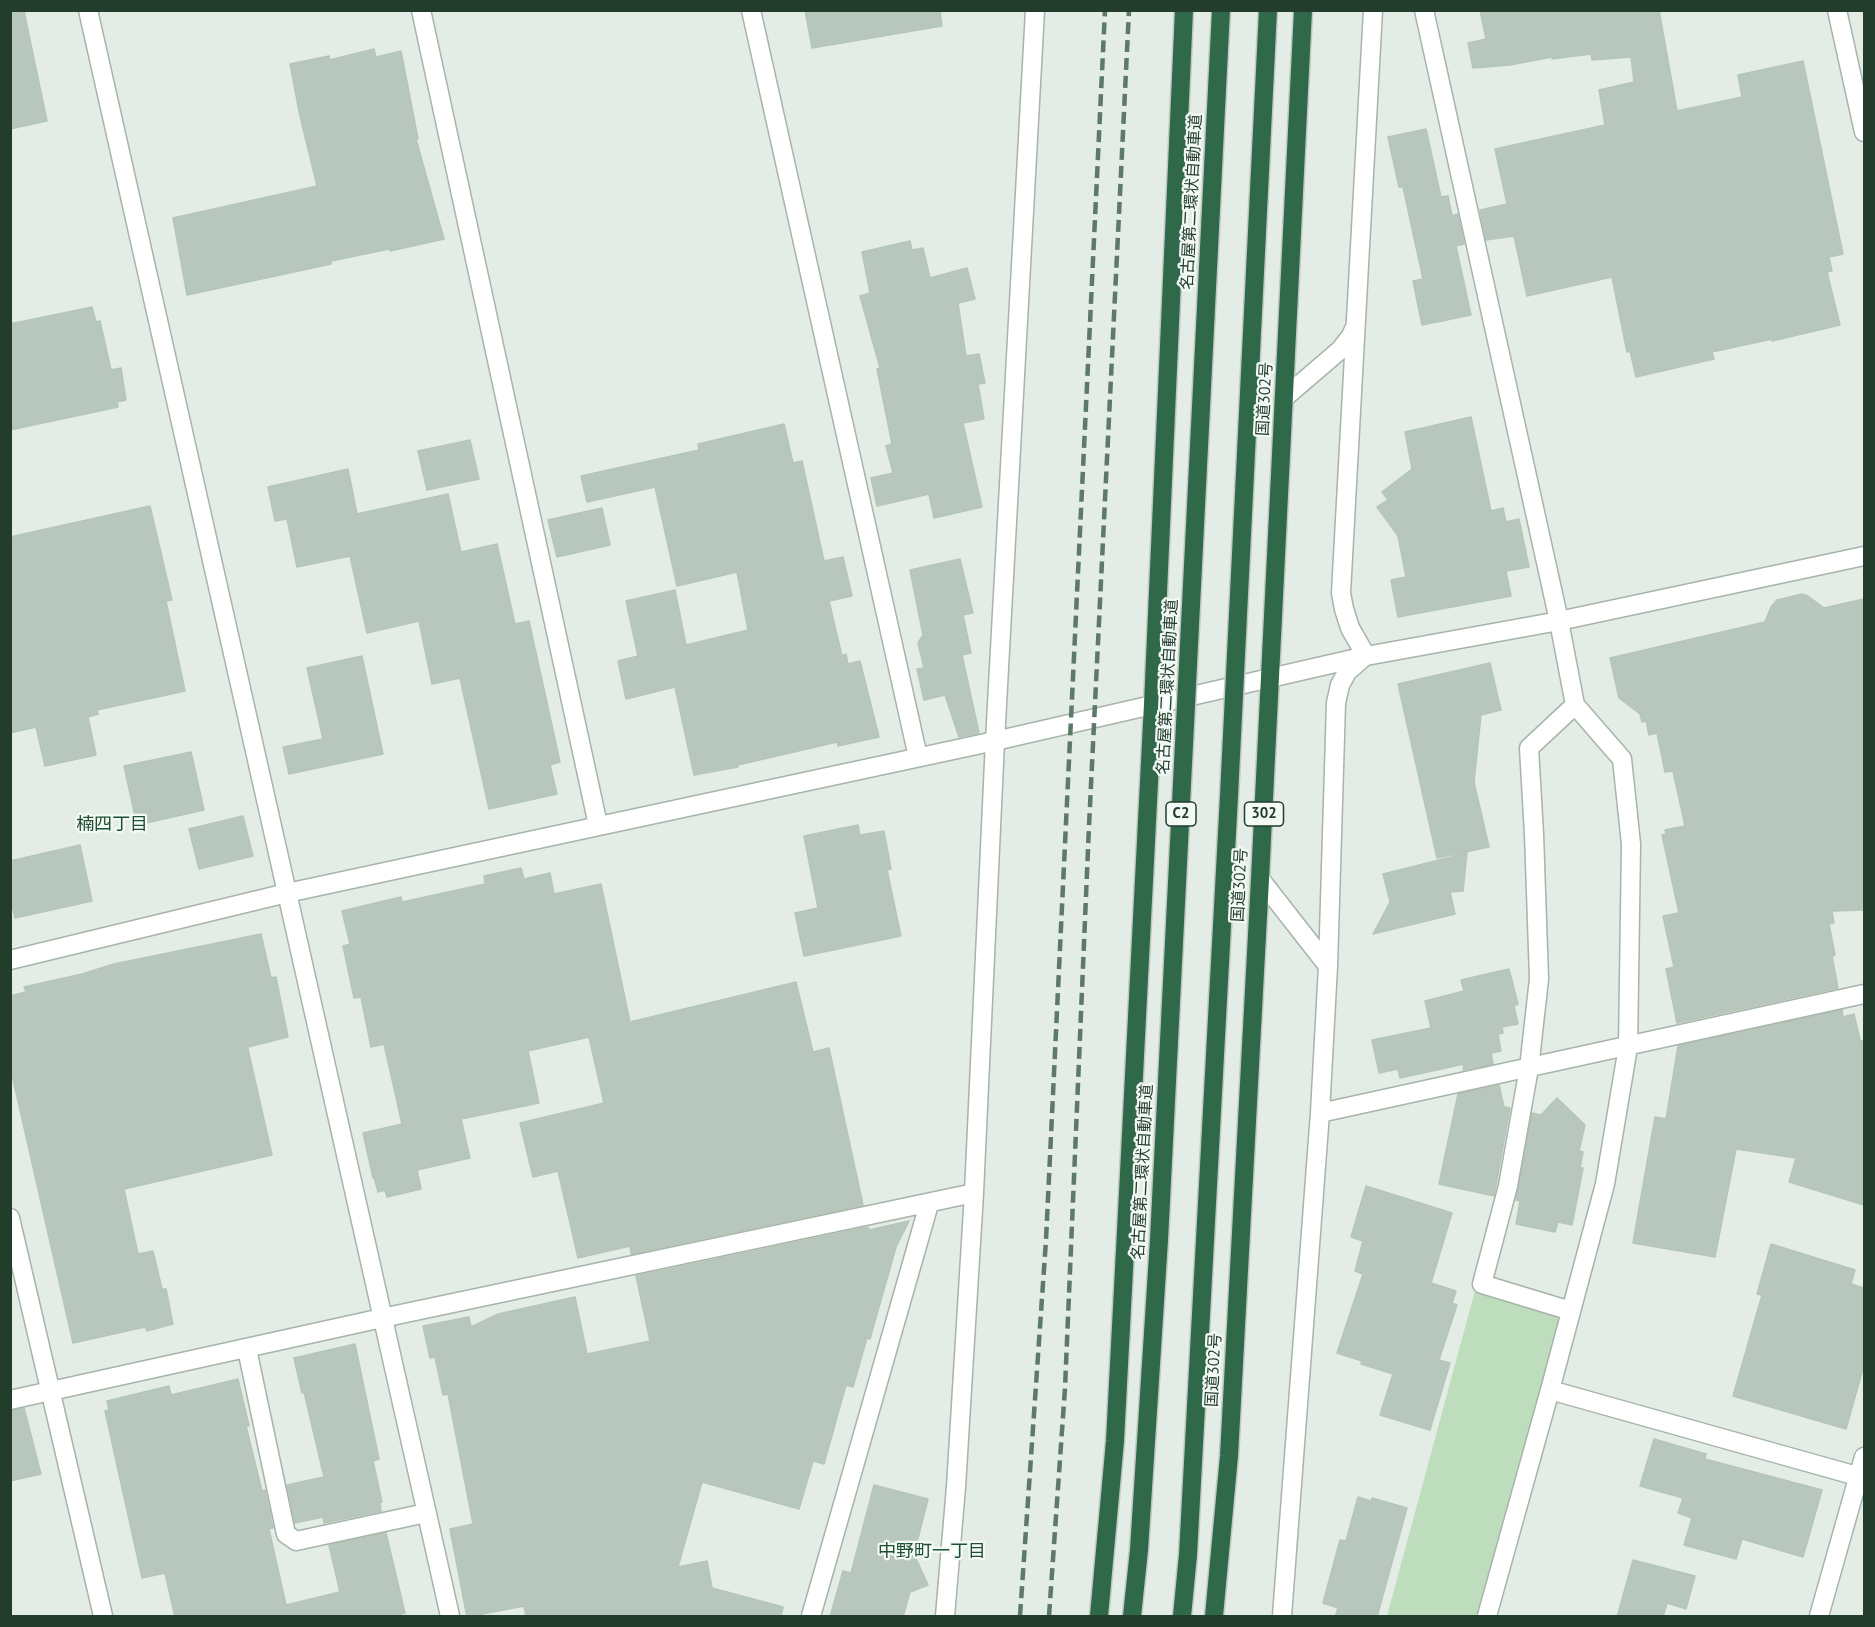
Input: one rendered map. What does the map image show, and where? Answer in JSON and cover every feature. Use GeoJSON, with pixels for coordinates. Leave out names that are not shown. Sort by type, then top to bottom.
{"type":"FeatureCollection","features":[{"type":"Feature","properties":{"kind":"highway"},"geometry":{"type":"LineString","coordinates":[[1099,1617],[1115,1429],[1154,704],[1184,10]]}},
{"type":"Feature","properties":{"kind":"highway","name":"名古屋第二環状自動車道"},"geometry":{"type":"LineString","coordinates":[[1132,1617],[1139,1550],[1159,1240],[1221,10]]}},
{"type":"Feature","properties":{"kind":"highway"},"geometry":{"type":"LineString","coordinates":[[1182,1617],[1188,1555],[1229,807],[1268,10]]}},
{"type":"Feature","properties":{"kind":"highway","name":"国道302号"},"geometry":{"type":"LineString","coordinates":[[1214,1617],[1229,1444],[1260,879],[1303,10]]}},
{"type":"Feature","properties":{"kind":"street"},"geometry":{"type":"LineString","coordinates":[[88,10],[450,1617]]}},
{"type":"Feature","properties":{"kind":"street"},"geometry":{"type":"LineString","coordinates":[[421,10],[598,825]]}},
{"type":"Feature","properties":{"kind":"street"},"geometry":{"type":"LineString","coordinates":[[751,10],[918,757]]}},
{"type":"Feature","properties":{"kind":"street"},"geometry":{"type":"LineString","coordinates":[[945,1617],[956,1487],[974,1193],[995,741],[1035,10]]}},
{"type":"Feature","properties":{"kind":"street"},"geometry":{"type":"LineString","coordinates":[[1366,656],[1350,628],[1341,593],[1373,10]]}},
{"type":"Feature","properties":{"kind":"street"},"geometry":{"type":"LineString","coordinates":[[1424,10],[1559,621],[1575,705],[1622,759],[1630,844],[1628,1047],[1605,1184],[1487,1617]]}},
{"type":"Feature","properties":{"kind":"street"},"geometry":{"type":"LineString","coordinates":[[1837,10],[1864,132]]}},
{"type":"Feature","properties":{"kind":"street"},"geometry":{"type":"LineString","coordinates":[[1284,398],[1340,350],[1351,336],[1357,323]]}},
{"type":"Feature","properties":{"kind":"street"},"geometry":{"type":"LineString","coordinates":[[10,960],[287,893],[995,741],[1366,656],[1559,621],[1864,555]]}},
{"type":"Feature","properties":{"kind":"street"},"geometry":{"type":"LineString","coordinates":[[1282,1617],[1320,1113],[1328,966],[1335,703],[1340,685],[1347,672],[1366,656]]}},
{"type":"Feature","properties":{"kind":"street"},"geometry":{"type":"LineString","coordinates":[[1571,1311],[1482,1284],[1508,1186],[1529,1068],[1539,979],[1534,834],[1528,748],[1575,705]]}},
{"type":"Feature","properties":{"kind":"street"},"geometry":{"type":"LineString","coordinates":[[1260,879],[1328,966]]}},
{"type":"Feature","properties":{"kind":"street"},"geometry":{"type":"LineString","coordinates":[[1320,1113],[1864,994]]}},
{"type":"Feature","properties":{"kind":"street"},"geometry":{"type":"LineString","coordinates":[[10,1400],[382,1318],[974,1193]]}},
{"type":"Feature","properties":{"kind":"street"},"geometry":{"type":"LineString","coordinates":[[811,1617],[928,1204]]}},
{"type":"Feature","properties":{"kind":"street"},"geometry":{"type":"LineString","coordinates":[[10,1218],[103,1617]]}},
{"type":"Feature","properties":{"kind":"street"},"geometry":{"type":"LineString","coordinates":[[247,1348],[286,1534],[296,1541],[426,1513]]}},
{"type":"Feature","properties":{"kind":"street"},"geometry":{"type":"LineString","coordinates":[[1550,1390],[1862,1477]]}},
{"type":"Feature","properties":{"kind":"street"},"geometry":{"type":"LineString","coordinates":[[1819,1617],[1862,1477],[1864,1457]]}},
{"type":"Feature","properties":{"kind":"green space"},"geometry":{"type":"Polygon","coordinates":[[[1476,1287],[1571,1311],[1486,1616],[1387,1616],[1476,1287]]]}},
{"type":"Feature","properties":{"kind":"building"},"geometry":{"type":"Polygon","coordinates":[[[805,10],[940,10],[942,26],[812,48],[805,10]]]}},
{"type":"Feature","properties":{"kind":"building"},"geometry":{"type":"Polygon","coordinates":[[[1480,10],[1659,10],[1677,111],[1742,97],[1738,75],[1803,61],[1843,254],[1829,257],[1832,271],[1827,272],[1840,325],[1712,352],[1714,359],[1636,377],[1630,351],[1627,352],[1612,277],[1527,296],[1514,236],[1486,240],[1480,210],[1507,204],[1495,149],[1605,125],[1599,90],[1634,82],[1631,57],[1592,60],[1591,54],[1473,68],[1468,43],[1486,39],[1480,10]]]}},
{"type":"Feature","properties":{"kind":"building"},"geometry":{"type":"Polygon","coordinates":[[[24,11],[47,121],[10,129],[10,13],[24,11]]]}},
{"type":"Feature","properties":{"kind":"building"},"geometry":{"type":"Polygon","coordinates":[[[374,49],[376,57],[401,51],[418,139],[416,139],[444,239],[331,261],[331,264],[187,295],[173,218],[317,186],[290,64],[329,56],[330,60],[374,49]]]}},
{"type":"Feature","properties":{"kind":"building"},"geometry":{"type":"Polygon","coordinates":[[[1426,129],[1441,197],[1448,196],[1452,216],[1458,214],[1464,244],[1456,246],[1471,315],[1422,325],[1413,281],[1423,279],[1403,187],[1399,187],[1388,137],[1426,129]]]}},
{"type":"Feature","properties":{"kind":"building"},"geometry":{"type":"Polygon","coordinates":[[[910,241],[912,250],[923,248],[930,278],[967,268],[975,299],[958,303],[966,356],[979,354],[985,383],[978,384],[984,419],[963,423],[982,507],[934,518],[929,494],[877,506],[871,478],[893,473],[886,446],[892,444],[877,369],[880,368],[860,296],[870,293],[862,252],[910,241]]]}},
{"type":"Feature","properties":{"kind":"building"},"geometry":{"type":"Polygon","coordinates":[[[92,307],[96,322],[100,321],[111,370],[121,368],[126,400],[117,402],[118,407],[10,430],[10,324],[92,307]]]}},
{"type":"Feature","properties":{"kind":"building"},"geometry":{"type":"Polygon","coordinates":[[[1471,417],[1491,511],[1503,508],[1506,522],[1519,519],[1529,567],[1506,571],[1511,596],[1398,617],[1391,580],[1406,577],[1398,536],[1377,507],[1388,500],[1382,492],[1412,469],[1405,432],[1471,417]]]}},
{"type":"Feature","properties":{"kind":"building"},"geometry":{"type":"Polygon","coordinates":[[[784,424],[793,463],[802,461],[824,561],[843,557],[852,596],[829,601],[842,656],[846,654],[848,664],[860,661],[879,737],[838,746],[837,742],[738,765],[738,767],[694,775],[675,687],[626,699],[618,661],[638,656],[626,601],[675,590],[686,645],[748,630],[737,572],[677,586],[655,487],[587,502],[581,476],[699,450],[698,444],[784,424]]]}},
{"type":"Feature","properties":{"kind":"building"},"geometry":{"type":"Polygon","coordinates":[[[470,440],[479,479],[427,490],[418,451],[470,440]]]}},
{"type":"Feature","properties":{"kind":"building"},"geometry":{"type":"Polygon","coordinates":[[[348,469],[357,514],[448,494],[461,552],[497,544],[515,624],[529,621],[560,762],[550,765],[557,794],[489,809],[460,678],[432,684],[419,621],[367,633],[350,556],[297,567],[287,519],[275,521],[268,487],[348,469]]]}},
{"type":"Feature","properties":{"kind":"building"},"geometry":{"type":"Polygon","coordinates":[[[150,506],[172,600],[166,601],[185,691],[97,710],[98,714],[88,717],[96,755],[45,766],[36,727],[10,733],[10,537],[150,506]]]}},
{"type":"Feature","properties":{"kind":"building"},"geometry":{"type":"Polygon","coordinates":[[[602,508],[610,545],[557,557],[548,520],[602,508]]]}},
{"type":"Feature","properties":{"kind":"building"},"geometry":{"type":"Polygon","coordinates":[[[960,559],[973,613],[963,615],[971,653],[962,655],[979,733],[959,737],[945,695],[924,700],[917,669],[924,668],[918,643],[923,635],[910,570],[960,559]]]}},
{"type":"Feature","properties":{"kind":"building"},"geometry":{"type":"Polygon","coordinates":[[[1802,594],[1824,608],[1864,599],[1864,910],[1832,911],[1834,923],[1829,924],[1838,988],[1677,1023],[1666,969],[1674,967],[1663,916],[1679,913],[1662,835],[1666,834],[1665,830],[1685,826],[1673,771],[1665,772],[1657,733],[1649,735],[1646,721],[1642,722],[1640,714],[1619,698],[1610,658],[1765,622],[1771,607],[1777,600],[1802,594]]]}},
{"type":"Feature","properties":{"kind":"building"},"geometry":{"type":"Polygon","coordinates":[[[362,656],[383,754],[289,774],[283,747],[323,739],[307,668],[362,656]]]}},
{"type":"Feature","properties":{"kind":"building"},"geometry":{"type":"Polygon","coordinates":[[[1490,663],[1501,710],[1481,715],[1474,782],[1489,847],[1437,858],[1398,684],[1490,663]]]}},
{"type":"Feature","properties":{"kind":"building"},"geometry":{"type":"Polygon","coordinates":[[[191,752],[204,810],[137,825],[124,766],[191,752]]]}},
{"type":"Feature","properties":{"kind":"building"},"geometry":{"type":"Polygon","coordinates":[[[243,816],[253,856],[199,869],[189,829],[243,816]]]}},
{"type":"Feature","properties":{"kind":"building"},"geometry":{"type":"Polygon","coordinates":[[[858,825],[860,835],[884,831],[891,869],[887,870],[901,936],[804,956],[795,913],[818,908],[804,836],[858,825]]]}},
{"type":"Feature","properties":{"kind":"building"},"geometry":{"type":"Polygon","coordinates":[[[80,845],[92,901],[15,918],[10,896],[10,861],[80,845]]]}},
{"type":"Feature","properties":{"kind":"building"},"geometry":{"type":"Polygon","coordinates":[[[1467,853],[1463,891],[1450,892],[1455,914],[1373,934],[1390,902],[1383,874],[1467,853]]]}},
{"type":"Feature","properties":{"kind":"building"},"geometry":{"type":"Polygon","coordinates":[[[521,868],[524,879],[550,873],[554,894],[601,884],[630,1022],[796,982],[813,1052],[829,1048],[863,1205],[631,1254],[630,1246],[578,1258],[558,1171],[533,1177],[520,1123],[604,1103],[589,1037],[528,1051],[539,1103],[461,1119],[470,1158],[417,1170],[421,1189],[387,1197],[385,1190],[378,1192],[363,1133],[402,1124],[384,1044],[371,1047],[361,997],[354,998],[343,946],[350,944],[342,911],[401,897],[402,902],[485,884],[484,876],[521,868]]]}},
{"type":"Feature","properties":{"kind":"building"},"geometry":{"type":"Polygon","coordinates":[[[261,934],[271,978],[276,977],[288,1037],[248,1047],[272,1155],[124,1189],[138,1254],[153,1251],[162,1289],[166,1289],[173,1324],[147,1331],[145,1327],[73,1343],[10,1066],[10,996],[26,992],[24,987],[114,964],[261,934]]]}},
{"type":"Feature","properties":{"kind":"building"},"geometry":{"type":"Polygon","coordinates":[[[1509,969],[1518,1004],[1514,1006],[1518,1024],[1502,1027],[1503,1033],[1498,1034],[1501,1051],[1491,1053],[1493,1064],[1463,1070],[1464,1064],[1400,1078],[1398,1069],[1379,1073],[1372,1040],[1431,1028],[1425,1001],[1464,991],[1461,980],[1509,969]]]}},
{"type":"Feature","properties":{"kind":"building"},"geometry":{"type":"Polygon","coordinates":[[[1842,1010],[1843,1017],[1854,1014],[1860,1040],[1864,1042],[1864,1205],[1789,1182],[1796,1158],[1736,1149],[1715,1257],[1633,1243],[1655,1117],[1666,1119],[1678,1046],[1842,1010]]]}},
{"type":"Feature","properties":{"kind":"building"},"geometry":{"type":"Polygon","coordinates":[[[1499,1085],[1504,1107],[1510,1108],[1494,1196],[1439,1184],[1458,1094],[1499,1085]]]}},
{"type":"Feature","properties":{"kind":"building"},"geometry":{"type":"Polygon","coordinates":[[[1557,1098],[1585,1125],[1579,1151],[1583,1152],[1580,1168],[1583,1168],[1572,1225],[1558,1222],[1555,1232],[1516,1224],[1520,1201],[1516,1200],[1532,1113],[1541,1115],[1557,1098]]]}},
{"type":"Feature","properties":{"kind":"building"},"geometry":{"type":"Polygon","coordinates":[[[1366,1186],[1452,1213],[1431,1283],[1456,1291],[1452,1303],[1457,1305],[1439,1360],[1450,1363],[1430,1430],[1380,1415],[1393,1374],[1361,1364],[1362,1361],[1337,1353],[1363,1274],[1355,1271],[1363,1241],[1351,1237],[1366,1186]]]}},
{"type":"Feature","properties":{"kind":"building"},"geometry":{"type":"Polygon","coordinates":[[[909,1221],[896,1247],[870,1339],[867,1338],[853,1387],[846,1385],[824,1464],[813,1461],[799,1509],[702,1482],[678,1567],[707,1561],[712,1588],[783,1607],[781,1616],[526,1617],[524,1606],[467,1617],[450,1529],[473,1524],[448,1394],[443,1395],[435,1357],[430,1358],[423,1326],[469,1317],[471,1327],[498,1314],[575,1297],[587,1354],[650,1341],[636,1276],[868,1227],[869,1230],[909,1221]]]}},
{"type":"Feature","properties":{"kind":"building"},"geometry":{"type":"Polygon","coordinates":[[[1771,1244],[1855,1270],[1851,1284],[1864,1288],[1864,1365],[1846,1429],[1733,1396],[1762,1295],[1757,1294],[1771,1244]]]}},
{"type":"Feature","properties":{"kind":"building"},"geometry":{"type":"Polygon","coordinates":[[[355,1344],[379,1459],[373,1461],[382,1502],[380,1503],[381,1511],[324,1523],[323,1517],[295,1523],[287,1485],[324,1477],[294,1358],[355,1344]]]}},
{"type":"Feature","properties":{"kind":"building"},"geometry":{"type":"Polygon","coordinates":[[[238,1379],[249,1426],[246,1426],[262,1491],[265,1490],[273,1528],[269,1529],[286,1605],[340,1592],[329,1545],[386,1533],[405,1613],[390,1617],[175,1617],[165,1573],[142,1578],[105,1411],[109,1410],[107,1401],[169,1386],[171,1395],[238,1379]]]}},
{"type":"Feature","properties":{"kind":"building"},"geometry":{"type":"Polygon","coordinates":[[[24,1408],[41,1474],[10,1481],[10,1411],[24,1408]]]}},
{"type":"Feature","properties":{"kind":"building"},"geometry":{"type":"Polygon","coordinates":[[[1654,1439],[1706,1454],[1705,1459],[1822,1490],[1803,1557],[1742,1539],[1736,1559],[1684,1545],[1692,1518],[1678,1513],[1683,1498],[1640,1486],[1654,1439]]]}},
{"type":"Feature","properties":{"kind":"building"},"geometry":{"type":"Polygon","coordinates":[[[874,1485],[928,1499],[914,1554],[928,1585],[910,1592],[903,1617],[830,1617],[843,1571],[851,1573],[874,1485]]]}},
{"type":"Feature","properties":{"kind":"building"},"geometry":{"type":"Polygon","coordinates":[[[1358,1497],[1371,1501],[1372,1498],[1407,1508],[1377,1617],[1335,1617],[1338,1608],[1323,1603],[1340,1540],[1346,1541],[1358,1497]]]}},
{"type":"Feature","properties":{"kind":"building"},"geometry":{"type":"Polygon","coordinates":[[[1633,1560],[1695,1576],[1686,1609],[1667,1603],[1663,1617],[1617,1617],[1633,1560]]]}},
{"type":"Feature","properties":{"kind":"railway"},"geometry":{"type":"LineString","coordinates":[[1020,1616],[1046,1240],[1105,10]]}},
{"type":"Feature","properties":{"kind":"railway"},"geometry":{"type":"LineString","coordinates":[[1049,1616],[1065,1388],[1089,826],[1129,10]]}},
{"type":"Feature","properties":{"kind":"district","name":"楠四丁目"},"geometry":{"type":"Point","coordinates":[112,825]}},
{"type":"Feature","properties":{"kind":"district","name":"中野町一丁目"},"geometry":{"type":"Point","coordinates":[932,1552]}}]}
